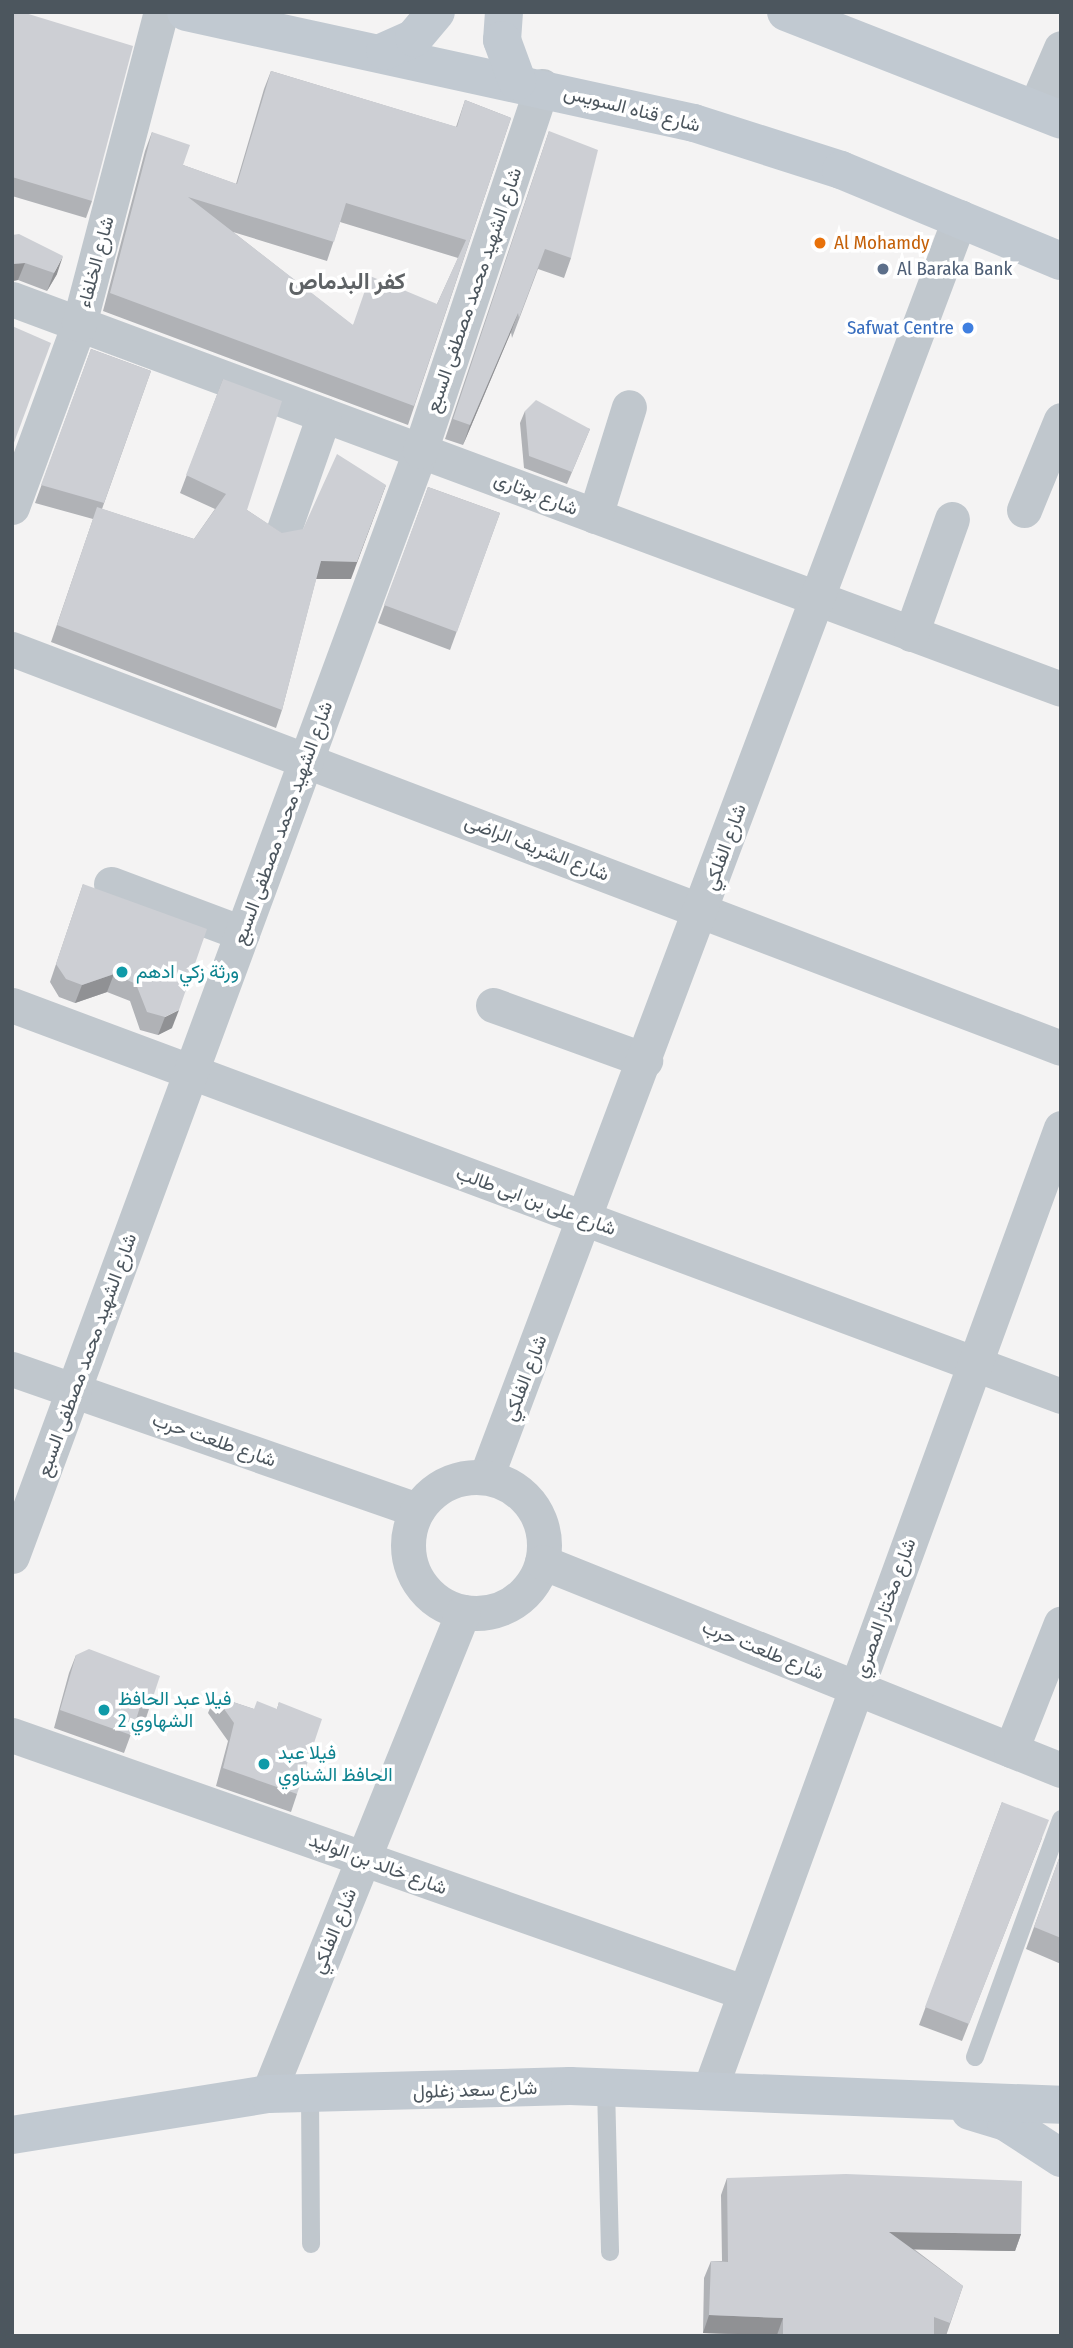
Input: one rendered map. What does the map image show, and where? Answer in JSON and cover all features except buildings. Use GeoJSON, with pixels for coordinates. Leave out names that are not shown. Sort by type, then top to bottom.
{"type":"FeatureCollection","features":[{"type":"Feature","properties":{"kind":"main road","name":"شارع قناه السويس"},"geometry":{"type":"LineString","coordinates":[[186,12],[385,51],[694,123],[960,217],[1061,261]]}},
{"type":"Feature","properties":{"kind":"main road"},"geometry":{"type":"LineString","coordinates":[[385,51],[414,38],[436,12]]}},
{"type":"Feature","properties":{"kind":"main road"},"geometry":{"type":"LineString","coordinates":[[504,12],[502,40],[530,83]]}},
{"type":"Feature","properties":{"kind":"main road"},"geometry":{"type":"LineString","coordinates":[[786,12],[1048,113]]}},
{"type":"Feature","properties":{"kind":"main road","name":"شارع سعد زغلول"},"geometry":{"type":"LineString","coordinates":[[12,2135],[268,2094],[606,2087],[710,2089],[942,2102],[1061,2105]]}},
{"type":"Feature","properties":{"kind":"main road","name":"شارع سعد زغلول"},"geometry":{"type":"LineString","coordinates":[[942,2102],[1006,2122],[1061,2158]]}},
{"type":"Feature","properties":{"kind":"street","name":"شارع الخلفاء"},"geometry":{"type":"LineString","coordinates":[[12,507],[79,324],[161,12]]}},
{"type":"Feature","properties":{"kind":"street"},"geometry":{"type":"LineString","coordinates":[[1048,113],[1061,48]]}},
{"type":"Feature","properties":{"kind":"street","name":"شارع الشهيد محمد مصطفى السبع"},"geometry":{"type":"LineString","coordinates":[[12,1556],[420,451],[530,83]]}},
{"type":"Feature","properties":{"kind":"street","name":"شارع الفلكي"},"geometry":{"type":"LineString","coordinates":[[486,1477],[586,1219],[960,217]]}},
{"type":"Feature","properties":{"kind":"street","name":"شارع بوتارى"},"geometry":{"type":"LineString","coordinates":[[12,299],[1060,689]]}},
{"type":"Feature","properties":{"kind":"street"},"geometry":{"type":"LineString","coordinates":[[595,516],[629,407]]}},
{"type":"Feature","properties":{"kind":"street"},"geometry":{"type":"LineString","coordinates":[[283,532],[324,415]]}},
{"type":"Feature","properties":{"kind":"street"},"geometry":{"type":"LineString","coordinates":[[1024,510],[1061,420]]}},
{"type":"Feature","properties":{"kind":"street"},"geometry":{"type":"LineString","coordinates":[[911,634],[952,519]]}},
{"type":"Feature","properties":{"kind":"street","name":"شارع الشريف الراضى"},"geometry":{"type":"LineString","coordinates":[[12,649],[1061,1048]]}},
{"type":"Feature","properties":{"kind":"street"},"geometry":{"type":"LineString","coordinates":[[111,884],[242,933]]}},
{"type":"Feature","properties":{"kind":"street"},"geometry":{"type":"LineString","coordinates":[[493,1005],[645,1060]]}},
{"type":"Feature","properties":{"kind":"street","name":"شارع على بن ابى طالب"},"geometry":{"type":"LineString","coordinates":[[12,1006],[1061,1396]]}},
{"type":"Feature","properties":{"kind":"street","name":"شارع مختار المصري"},"geometry":{"type":"LineString","coordinates":[[710,2089],[743,1992],[1061,1128]]}},
{"type":"Feature","properties":{"kind":"street","name":"شارع طلعت حرب"},"geometry":{"type":"LineString","coordinates":[[12,1370],[417,1510]]}},
{"type":"Feature","properties":{"kind":"street"},"geometry":{"type":"LineString","coordinates":[[486,1477],[526,1499],[539,1517],[542,1562],[535,1581],[504,1608],[463,1612],[442,1605],[413,1573],[409,1530],[417,1510],[446,1483],[486,1477]]}},
{"type":"Feature","properties":{"kind":"street","name":"شارع طلعت حرب"},"geometry":{"type":"LineString","coordinates":[[542,1562],[1061,1770]]}},
{"type":"Feature","properties":{"kind":"street","name":"شارع الفلكي"},"geometry":{"type":"LineString","coordinates":[[268,2094],[463,1612]]}},
{"type":"Feature","properties":{"kind":"street"},"geometry":{"type":"LineString","coordinates":[[1011,1750],[1061,1623]]}},
{"type":"Feature","properties":{"kind":"street","name":"شارع خالد بن الوليد"},"geometry":{"type":"LineString","coordinates":[[12,1735],[743,1992]]}},
{"type":"Feature","properties":{"kind":"lane"},"geometry":{"type":"LineString","coordinates":[[975,2057],[1061,1819]]}},
{"type":"Feature","properties":{"kind":"lane"},"geometry":{"type":"LineString","coordinates":[[606,2087],[610,2252]]}},
{"type":"Feature","properties":{"kind":"lane"},"geometry":{"type":"LineString","coordinates":[[310,2094],[311,2244]]}},
{"type":"Feature","properties":{"kind":"place","name":"Al Mohamdy"},"geometry":{"type":"Point","coordinates":[820,243]}},
{"type":"Feature","properties":{"kind":"place","name":"Al Baraka Bank"},"geometry":{"type":"Point","coordinates":[883,269]}},
{"type":"Feature","properties":{"kind":"place","name":"Safwat Centre"},"geometry":{"type":"Point","coordinates":[968,328]}},
{"type":"Feature","properties":{"kind":"place","name":"ورثة زكي ادهم"},"geometry":{"type":"Point","coordinates":[122,972]}},
{"type":"Feature","properties":{"kind":"place","name":"فيلا عبد الحافظ الشهاوي 2"},"geometry":{"type":"Point","coordinates":[104,1710]}},
{"type":"Feature","properties":{"kind":"place","name":"فيلا عبد الحافظ الشناوي"},"geometry":{"type":"Point","coordinates":[264,1764]}},
{"type":"Feature","properties":{"kind":"district","name":"كفر البدماص"},"geometry":{"type":"Point","coordinates":[347,281]}}]}
